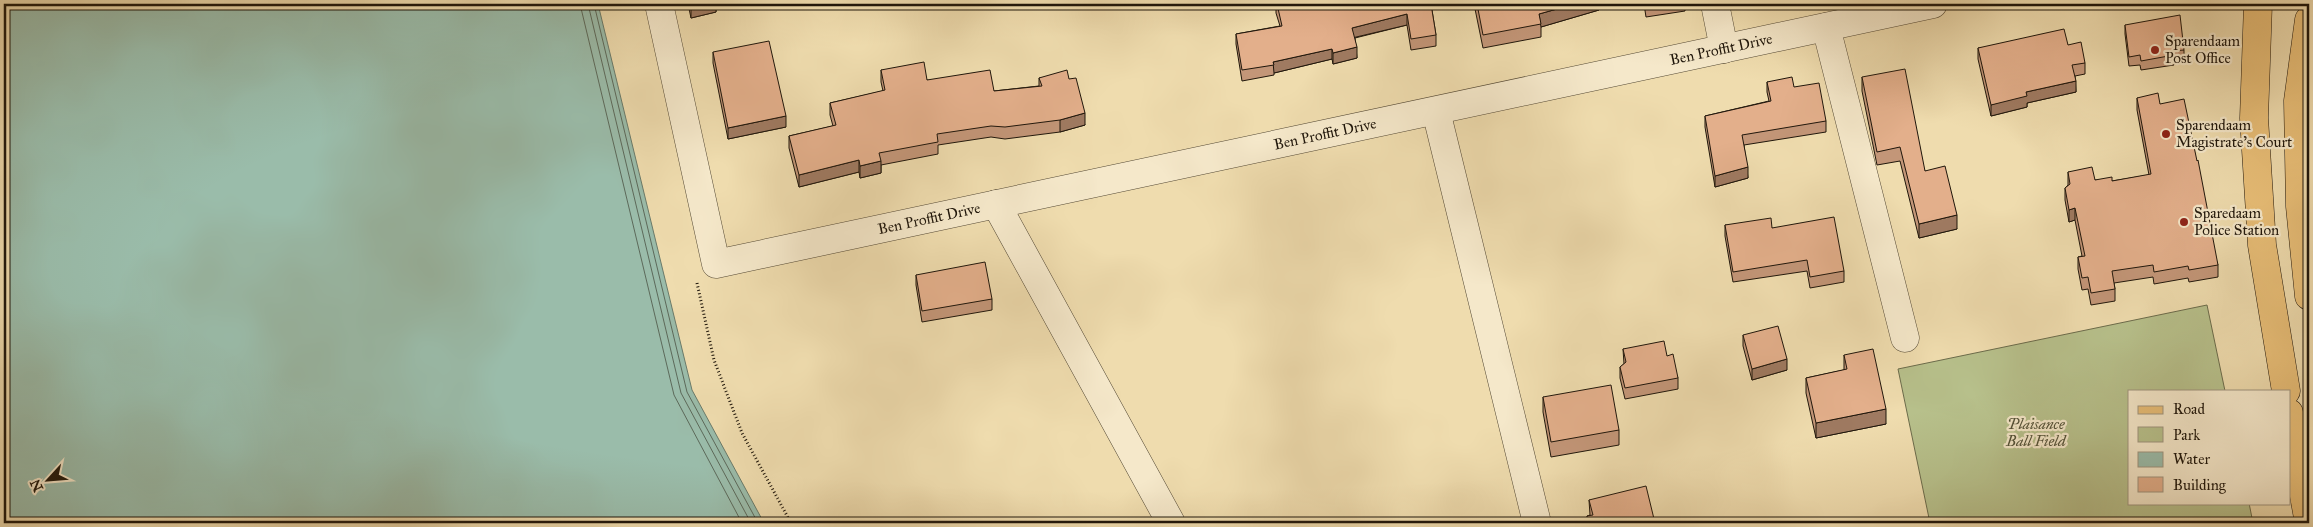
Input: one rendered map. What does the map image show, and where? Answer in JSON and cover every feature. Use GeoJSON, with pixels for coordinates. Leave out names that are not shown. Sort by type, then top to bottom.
{"type":"FeatureCollection","features":[{"type":"Feature","properties":{"kind":"main road"},"geometry":{"type":"LineString","coordinates":[[2258,4],[2254,118],[2262,245],[2286,390]]}},
{"type":"Feature","properties":{"kind":"main road"},"geometry":{"type":"LineString","coordinates":[[2309,20],[2298,101],[2300,206],[2309,296]]}},
{"type":"Feature","properties":{"kind":"main road"},"geometry":{"type":"LineString","coordinates":[[2290,418],[2309,523]]}},
{"type":"Feature","properties":{"kind":"street","name":"Ben Proffit Drive"},"geometry":{"type":"LineString","coordinates":[[659,4],[716,264],[1933,4]]}},
{"type":"Feature","properties":{"kind":"street"},"geometry":{"type":"LineString","coordinates":[[1715,4],[1724,49]]}},
{"type":"Feature","properties":{"kind":"street"},"geometry":{"type":"LineString","coordinates":[[1826,27],[1905,338]]}},
{"type":"Feature","properties":{"kind":"street"},"geometry":{"type":"LineString","coordinates":[[1436,111],[1537,523]]}},
{"type":"Feature","properties":{"kind":"street"},"geometry":{"type":"LineString","coordinates":[[996,204],[1171,523]]}},
{"type":"Feature","properties":{"kind":"path"},"geometry":{"type":"LineString","coordinates":[[714,360],[742,433],[791,523]]}},
{"type":"Feature","properties":{"kind":"green space","name":"Plaisance Ball Field"},"geometry":{"type":"Polygon","coordinates":[[[2207,305],[2225,390],[2128,390],[2128,504],[2249,504],[2253,523],[1930,523],[1898,369],[2207,305]]]}},
{"type":"Feature","properties":{"kind":"water"},"geometry":{"type":"Polygon","coordinates":[[[4,4],[598,4],[692,390],[764,523],[4,523],[4,4]]]}},
{"type":"Feature","properties":{"kind":"building"},"geometry":{"type":"Polygon","coordinates":[[[1277,4],[1431,4],[1436,35],[1411,39],[1407,14],[1352,28],[1357,47],[1333,53],[1332,49],[1273,62],[1274,65],[1242,70],[1236,34],[1282,26],[1277,4]]]}},
{"type":"Feature","properties":{"kind":"building"},"geometry":{"type":"Polygon","coordinates":[[[1477,4],[1575,4],[1539,14],[1541,24],[1483,35],[1477,4]]]}},
{"type":"Feature","properties":{"kind":"building"},"geometry":{"type":"Polygon","coordinates":[[[2180,15],[2184,50],[2173,51],[2174,55],[2141,61],[2140,55],[2129,57],[2125,25],[2180,15]]]}},
{"type":"Feature","properties":{"kind":"building"},"geometry":{"type":"Polygon","coordinates":[[[2064,29],[2068,45],[2081,42],[2085,63],[2072,65],[2076,81],[2026,92],[2027,96],[1991,105],[1978,48],[2064,29]]]}},
{"type":"Feature","properties":{"kind":"building"},"geometry":{"type":"Polygon","coordinates":[[[769,41],[786,116],[728,128],[713,52],[769,41]]]}},
{"type":"Feature","properties":{"kind":"building"},"geometry":{"type":"Polygon","coordinates":[[[924,62],[927,80],[990,70],[994,91],[1042,86],[1039,78],[1067,70],[1069,79],[1076,78],[1085,113],[1060,120],[1005,127],[991,126],[937,134],[938,142],[879,153],[881,161],[860,166],[859,160],[799,175],[789,136],[836,125],[830,103],[885,90],[881,70],[924,62]]]}},
{"type":"Feature","properties":{"kind":"building"},"geometry":{"type":"Polygon","coordinates":[[[1905,69],[1925,171],[1945,166],[1957,215],[1919,224],[1900,147],[1877,152],[1862,77],[1905,69]]]}},
{"type":"Feature","properties":{"kind":"building"},"geometry":{"type":"Polygon","coordinates":[[[1792,77],[1794,87],[1819,83],[1826,121],[1742,135],[1748,167],[1715,176],[1705,116],[1771,101],[1767,82],[1792,77]]]}},
{"type":"Feature","properties":{"kind":"building"},"geometry":{"type":"Polygon","coordinates":[[[2158,93],[2160,104],[2184,99],[2218,265],[2189,270],[2188,266],[2154,272],[2153,265],[2112,271],[2115,289],[2091,293],[2088,277],[2082,278],[2078,257],[2085,256],[2075,208],[2069,210],[2065,188],[2070,184],[2068,172],[2092,167],[2095,180],[2112,177],[2112,181],[2151,174],[2137,98],[2158,93]]]}},
{"type":"Feature","properties":{"kind":"building"},"geometry":{"type":"Polygon","coordinates":[[[1834,217],[1844,271],[1810,277],[1807,260],[1733,272],[1725,225],[1771,218],[1772,228],[1834,217]]]}},
{"type":"Feature","properties":{"kind":"building"},"geometry":{"type":"Polygon","coordinates":[[[985,262],[992,299],[922,311],[916,275],[985,262]]]}},
{"type":"Feature","properties":{"kind":"building"},"geometry":{"type":"Polygon","coordinates":[[[1778,326],[1787,359],[1752,369],[1743,335],[1778,326]]]}},
{"type":"Feature","properties":{"kind":"building"},"geometry":{"type":"Polygon","coordinates":[[[1664,341],[1667,356],[1673,354],[1678,378],[1625,388],[1620,367],[1626,362],[1623,349],[1664,341]]]}},
{"type":"Feature","properties":{"kind":"building"},"geometry":{"type":"Polygon","coordinates":[[[1873,349],[1886,409],[1816,423],[1806,378],[1847,369],[1844,355],[1873,349]]]}},
{"type":"Feature","properties":{"kind":"building"},"geometry":{"type":"Polygon","coordinates":[[[1611,385],[1619,430],[1551,442],[1543,397],[1611,385]]]}},
{"type":"Feature","properties":{"kind":"building"},"geometry":{"type":"Polygon","coordinates":[[[1646,486],[1655,523],[1589,523],[1587,516],[1593,515],[1589,500],[1646,486]]]}},
{"type":"Feature","properties":{"kind":"place","name":"Sparendaam Post Office"},"geometry":{"type":"Point","coordinates":[2155,50]}},
{"type":"Feature","properties":{"kind":"place","name":"Sparendaam Magistrate's Court"},"geometry":{"type":"Point","coordinates":[2166,134]}},
{"type":"Feature","properties":{"kind":"place","name":"Sparedaam Police Station"},"geometry":{"type":"Point","coordinates":[2184,222]}}]}
